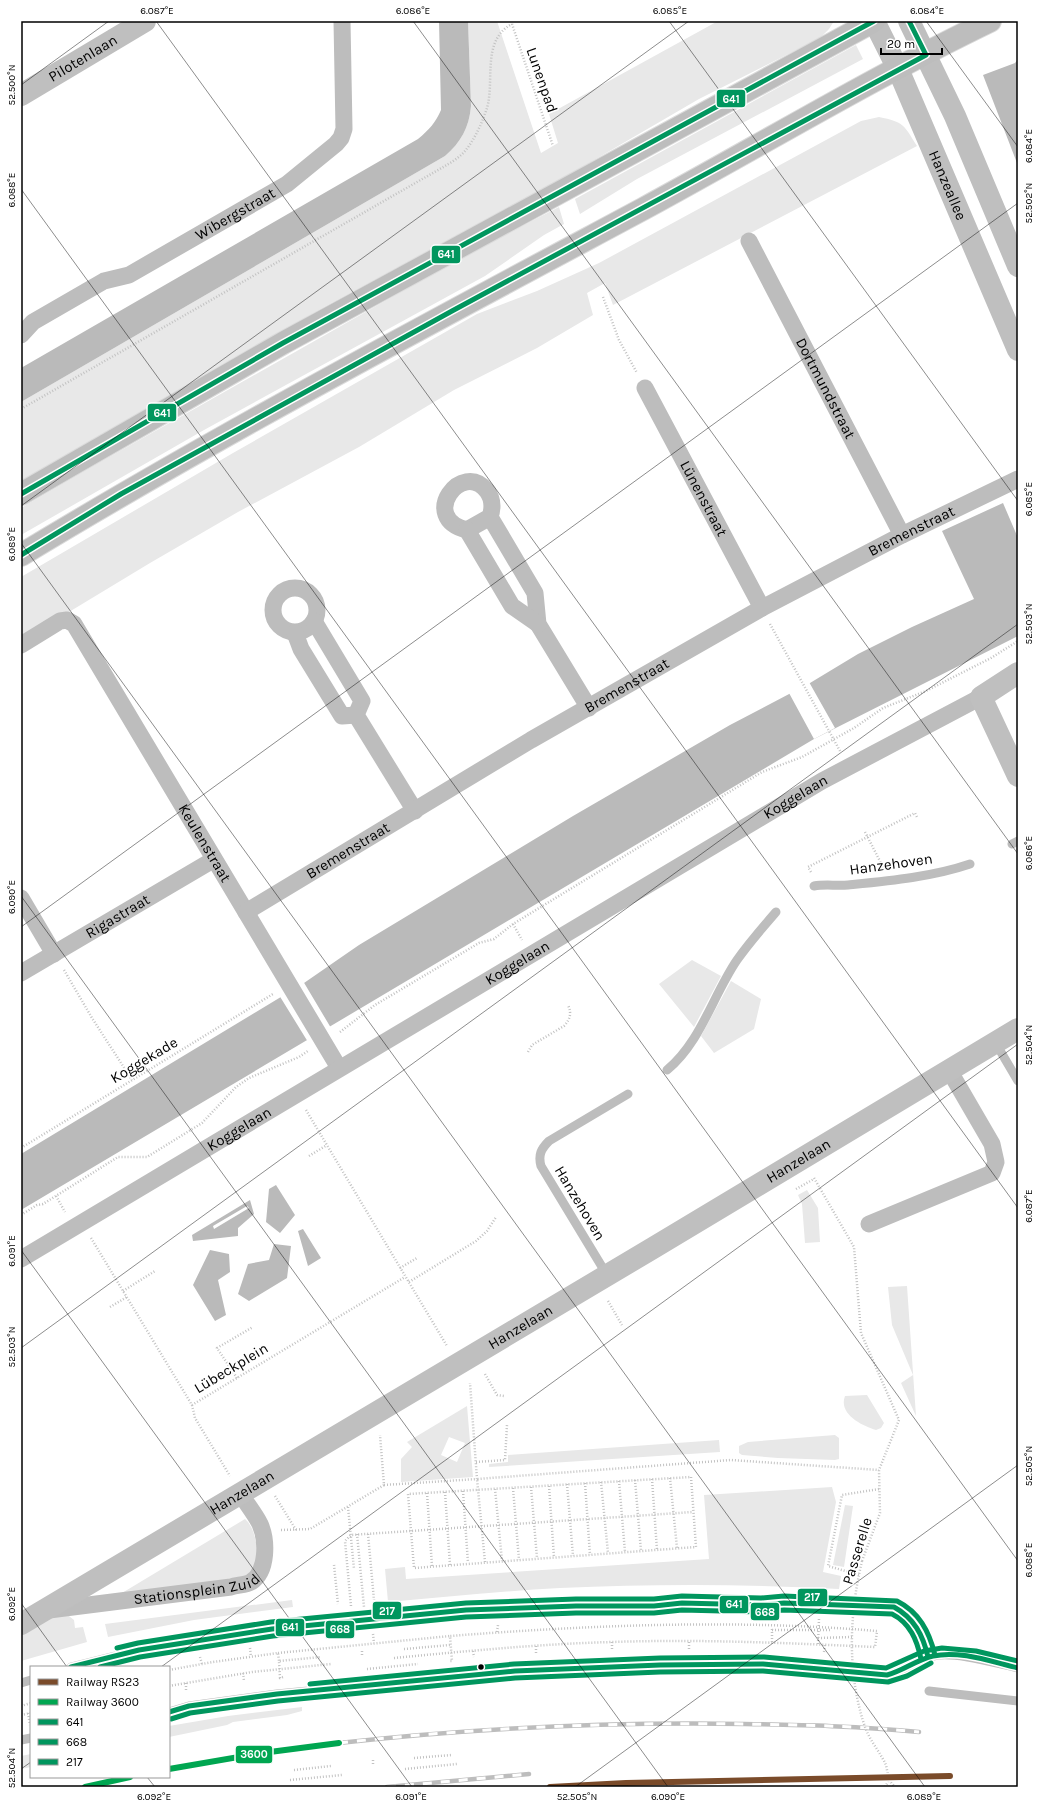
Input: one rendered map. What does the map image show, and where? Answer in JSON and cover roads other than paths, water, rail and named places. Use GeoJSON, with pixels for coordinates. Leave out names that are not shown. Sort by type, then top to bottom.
{"type":"FeatureCollection","features":[{"type":"Feature","properties":{"kind":"main road"},"geometry":{"type":"LineString","coordinates":[[21,494],[283,343],[874,21]]}},
{"type":"Feature","properties":{"kind":"main road"},"geometry":{"type":"LineString","coordinates":[[21,555],[121,494],[452,311],[898,69],[990,21]]}},
{"type":"Feature","properties":{"kind":"street","name":"Pilotenlaan"},"geometry":{"type":"LineString","coordinates":[[21,95],[145,21]]}},
{"type":"Feature","properties":{"kind":"street","name":"Wibergstraat"},"geometry":{"type":"LineString","coordinates":[[21,335],[33,322],[91,288],[104,281],[129,275],[287,184],[336,144],[341,138],[344,129],[342,21]]}},
{"type":"Feature","properties":{"kind":"street","name":"Hanzeallee"},"geometry":{"type":"LineString","coordinates":[[874,21],[898,69],[1018,350]]}},
{"type":"Feature","properties":{"kind":"street"},"geometry":{"type":"LineString","coordinates":[[909,21],[955,116],[1018,266]]}},
{"type":"Feature","properties":{"kind":"street","name":"Dortmundstraat"},"geometry":{"type":"LineString","coordinates":[[749,241],[902,535]]}},
{"type":"Feature","properties":{"kind":"street","name":"Lünenstraat"},"geometry":{"type":"LineString","coordinates":[[645,388],[762,608]]}},
{"type":"Feature","properties":{"kind":"street","name":"Bremenstraat"},"geometry":{"type":"LineString","coordinates":[[246,912],[531,740],[762,608],[902,535],[1018,479]]}},
{"type":"Feature","properties":{"kind":"street"},"geometry":{"type":"LineString","coordinates":[[538,624],[535,593],[490,517],[492,502],[485,489],[472,482],[457,485],[447,496],[445,511],[453,524],[467,530],[512,606],[538,624],[589,708]]}},
{"type":"Feature","properties":{"kind":"street"},"geometry":{"type":"LineString","coordinates":[[467,530],[490,517]]}},
{"type":"Feature","properties":{"kind":"street"},"geometry":{"type":"LineString","coordinates":[[294,588],[307,591],[311,595],[317,608],[314,621],[295,633],[282,629],[276,623],[273,615],[274,602],[282,592],[294,588]]}},
{"type":"Feature","properties":{"kind":"street","name":"Keulenstraat"},"geometry":{"type":"LineString","coordinates":[[21,645],[60,621],[67,620],[74,624],[213,860],[246,912],[285,989],[322,1039],[340,1068]]}},
{"type":"Feature","properties":{"kind":"street"},"geometry":{"type":"LineString","coordinates":[[314,621],[362,701],[356,715]]}},
{"type":"Feature","properties":{"kind":"street"},"geometry":{"type":"LineString","coordinates":[[295,633],[301,649],[342,716],[356,715]]}},
{"type":"Feature","properties":{"kind":"street","name":"Koggelaan"},"geometry":{"type":"LineString","coordinates":[[21,1259],[822,781],[981,697],[1018,673]]}},
{"type":"Feature","properties":{"kind":"street"},"geometry":{"type":"LineString","coordinates":[[981,697],[1018,776]]}},
{"type":"Feature","properties":{"kind":"street"},"geometry":{"type":"LineString","coordinates":[[356,715],[415,811]]}},
{"type":"Feature","properties":{"kind":"street","name":"Rigastraat"},"geometry":{"type":"LineString","coordinates":[[21,973],[213,860]]}},
{"type":"Feature","properties":{"kind":"street"},"geometry":{"type":"LineString","coordinates":[[21,898],[54,954]]}},
{"type":"Feature","properties":{"kind":"street","name":"Hanzelaan"},"geometry":{"type":"LineString","coordinates":[[21,1624],[1018,1029]]}},
{"type":"Feature","properties":{"kind":"street"},"geometry":{"type":"LineString","coordinates":[[869,1224],[992,1173],[996,1162],[992,1144],[949,1070]]}},
{"type":"Feature","properties":{"kind":"street","name":"Stationsplein Zuid"},"geometry":{"type":"LineString","coordinates":[[43,1611],[231,1587],[251,1582],[260,1573],[264,1562],[263,1535],[259,1524],[240,1493]]}},
{"type":"Feature","properties":{"kind":"lane","name":"Hanzehoven"},"geometry":{"type":"LineString","coordinates":[[816,885],[845,885],[890,880],[941,872],[970,864]]}},
{"type":"Feature","properties":{"kind":"lane"},"geometry":{"type":"LineString","coordinates":[[667,1070],[689,1047],[737,960],[776,912]]}},
{"type":"Feature","properties":{"kind":"lane"},"geometry":{"type":"LineString","coordinates":[[995,1042],[1018,1081]]}},
{"type":"Feature","properties":{"kind":"lane","name":"Hanzehoven"},"geometry":{"type":"LineString","coordinates":[[607,1275],[541,1166],[539,1159],[540,1152],[549,1141],[628,1094]]}},
{"type":"Feature","properties":{"kind":"lane"},"geometry":{"type":"LineString","coordinates":[[75,1666],[139,1650],[272,1629],[466,1610],[576,1606],[654,1606],[682,1603],[761,1605],[784,1603],[894,1607],[907,1614],[918,1627],[926,1646],[928,1657]]}},
{"type":"Feature","properties":{"kind":"lane"},"geometry":{"type":"LineString","coordinates":[[170,1712],[189,1706],[277,1694],[514,1671],[660,1665],[763,1664],[887,1675],[904,1670],[928,1657],[940,1655],[950,1655],[1018,1668]]}},
{"type":"Feature","properties":{"kind":"lane"},"geometry":{"type":"LineString","coordinates":[[929,1690],[1018,1700]]}},
{"type":"Feature","properties":{"kind":"railway"},"geometry":{"type":"LineString","coordinates":[[339,1743],[440,1733],[541,1727],[643,1724],[810,1725],[919,1732]]}},
{"type":"Feature","properties":{"kind":"railway"},"geometry":{"type":"LineString","coordinates":[[387,1787],[529,1774]]}},
{"type":"Feature","properties":{"kind":"rail line","name":"3600"},"geometry":{"type":"LineString","coordinates":[[170,1769],[262,1753],[339,1743]]}},
{"type":"Feature","properties":{"kind":"rail line","name":"RS23"},"geometry":{"type":"LineString","coordinates":[[550,1787],[626,1783],[950,1776]]}},
{"type":"Feature","properties":{"kind":"rail line","name":"3600"},"geometry":{"type":"LineString","coordinates":[[85,1787],[126,1778]]}}]}
